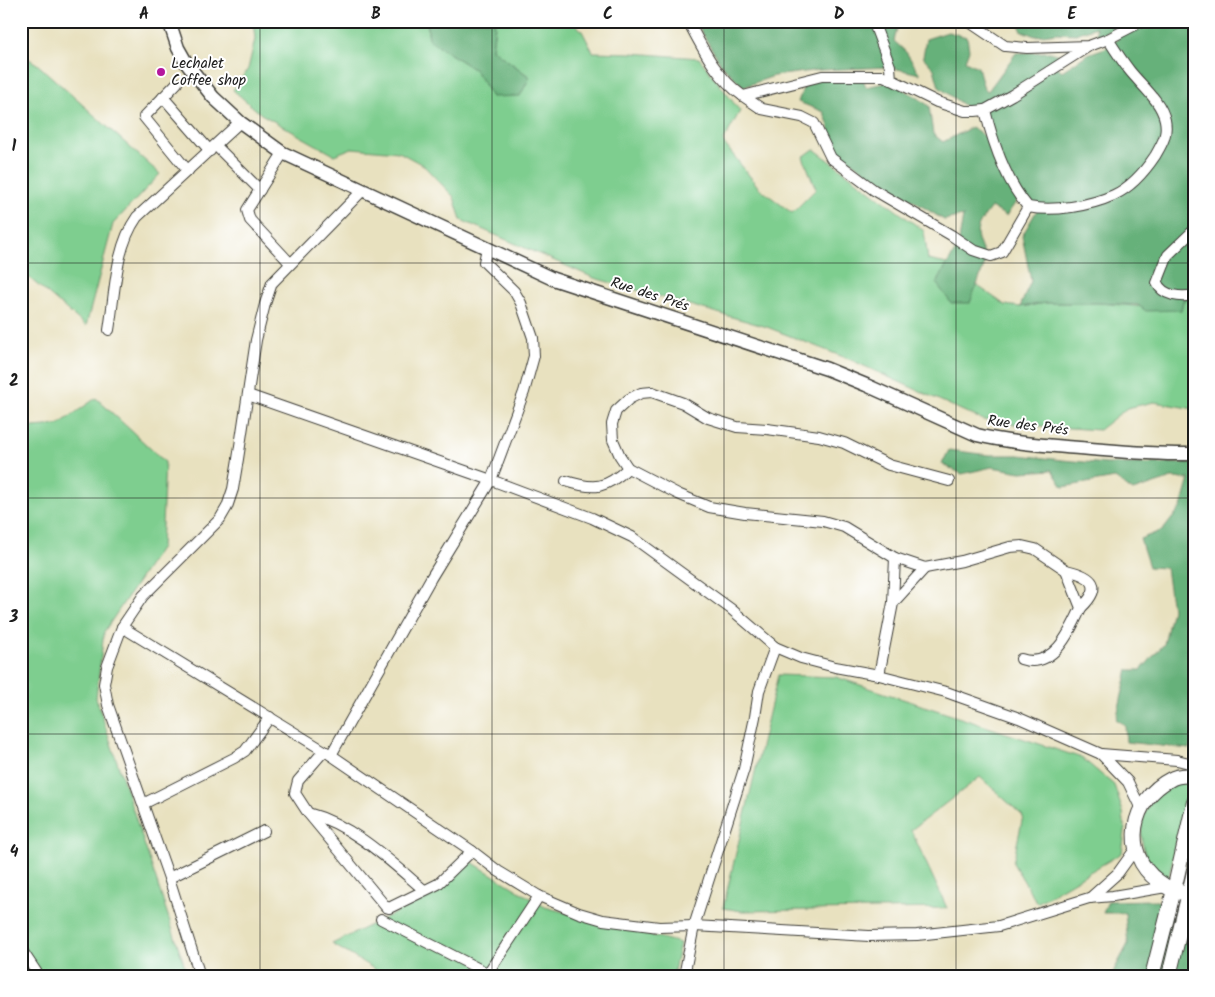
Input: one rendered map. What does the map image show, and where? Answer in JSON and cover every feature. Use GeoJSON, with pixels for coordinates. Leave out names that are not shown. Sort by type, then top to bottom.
{"type":"FeatureCollection","features":[{"type":"Feature","properties":{"kind":"main road"},"geometry":{"type":"LineString","coordinates":[[1191,894],[1170,889],[1152,877],[1142,863],[1136,848],[1134,834],[1140,808],[1154,790],[1173,778],[1194,774]]}},
{"type":"Feature","properties":{"kind":"main road"},"geometry":{"type":"LineString","coordinates":[[1152,976],[1170,889],[1194,802]]}},
{"type":"Feature","properties":{"kind":"main road"},"geometry":{"type":"LineString","coordinates":[[1169,976],[1191,894],[1194,872]]}},
{"type":"Feature","properties":{"kind":"street","name":"Rue des Prés"},"geometry":{"type":"LineString","coordinates":[[169,21],[178,48],[187,64],[213,97],[240,122],[283,153],[552,279],[827,370],[866,385],[977,435],[1022,443],[1134,453],[1194,454]]}},
{"type":"Feature","properties":{"kind":"street"},"geometry":{"type":"LineString","coordinates":[[688,21],[703,50],[719,74],[730,86],[762,109],[802,117],[814,123],[827,152],[841,167],[874,190],[951,234],[973,250],[991,256],[1002,252],[1028,207]]}},
{"type":"Feature","properties":{"kind":"street"},"geometry":{"type":"LineString","coordinates":[[873,21],[890,66],[892,80]]}},
{"type":"Feature","properties":{"kind":"street"},"geometry":{"type":"LineString","coordinates":[[968,21],[1005,46],[1027,48],[1089,46]]}},
{"type":"Feature","properties":{"kind":"street"},"geometry":{"type":"LineString","coordinates":[[743,96],[822,76],[884,76],[937,102],[965,110],[985,110],[1055,69],[1089,46],[1108,39],[1143,21]]}},
{"type":"Feature","properties":{"kind":"street"},"geometry":{"type":"LineString","coordinates":[[985,110],[995,147],[1012,183],[1028,207],[1055,210],[1089,203],[1114,195],[1145,170],[1164,141],[1166,126],[1161,110],[1108,39]]}},
{"type":"Feature","properties":{"kind":"street"},"geometry":{"type":"LineString","coordinates":[[177,83],[145,114],[144,119],[188,170]]}},
{"type":"Feature","properties":{"kind":"street"},"geometry":{"type":"LineString","coordinates":[[163,97],[213,148],[260,190]]}},
{"type":"Feature","properties":{"kind":"street"},"geometry":{"type":"LineString","coordinates":[[110,330],[121,250],[130,226],[137,217],[240,122]]}},
{"type":"Feature","properties":{"kind":"street"},"geometry":{"type":"LineString","coordinates":[[283,153],[247,210],[250,220],[290,263]]}},
{"type":"Feature","properties":{"kind":"street"},"geometry":{"type":"LineString","coordinates":[[200,976],[169,878],[108,705],[104,684],[107,667],[122,627],[143,596],[220,519],[227,507],[233,489],[256,340],[267,297],[276,277],[363,190]]}},
{"type":"Feature","properties":{"kind":"street"},"geometry":{"type":"LineString","coordinates":[[1194,230],[1168,255],[1157,283],[1161,290],[1166,292],[1181,296],[1194,295]]}},
{"type":"Feature","properties":{"kind":"street"},"geometry":{"type":"LineString","coordinates":[[472,851],[438,884],[389,908],[386,907],[308,813],[294,793],[298,781],[327,753],[491,480],[528,381],[534,356],[533,338],[521,302],[514,291],[484,262],[487,248]]}},
{"type":"Feature","properties":{"kind":"street"},"geometry":{"type":"LineString","coordinates":[[949,482],[889,465],[844,443],[819,436],[737,427],[708,418],[683,403],[652,392],[642,393],[628,399],[616,411],[613,418],[613,440],[628,468],[678,494],[709,507],[745,514],[823,521],[844,527],[895,558],[924,568],[962,561],[996,550],[1022,546],[1035,549],[1066,570],[1090,579],[1094,592],[1081,608],[1058,648],[1049,657],[1038,661],[1029,661],[1021,658]]}},
{"type":"Feature","properties":{"kind":"street"},"geometry":{"type":"LineString","coordinates":[[248,395],[491,480],[592,518],[632,537],[731,609],[775,647],[802,658],[835,667],[879,675],[982,703],[1101,754],[1177,760],[1189,763],[1194,767]]}},
{"type":"Feature","properties":{"kind":"street"},"geometry":{"type":"LineString","coordinates":[[566,481],[587,487],[604,485],[616,479],[628,468]]}},
{"type":"Feature","properties":{"kind":"street"},"geometry":{"type":"LineString","coordinates":[[879,675],[893,603],[895,558]]}},
{"type":"Feature","properties":{"kind":"street"},"geometry":{"type":"LineString","coordinates":[[893,603],[924,568]]}},
{"type":"Feature","properties":{"kind":"street"},"geometry":{"type":"LineString","coordinates":[[1066,570],[1081,608]]}},
{"type":"Feature","properties":{"kind":"street"},"geometry":{"type":"LineString","coordinates":[[122,627],[327,753],[472,851],[498,871],[539,896],[578,914],[603,920],[659,927],[694,926],[869,936],[917,935],[999,926],[1089,898],[1170,889]]}},
{"type":"Feature","properties":{"kind":"street"},"geometry":{"type":"LineString","coordinates":[[684,976],[694,926],[744,769],[756,717],[759,690],[775,647]]}},
{"type":"Feature","properties":{"kind":"street"},"geometry":{"type":"LineString","coordinates":[[143,804],[245,751],[270,717]]}},
{"type":"Feature","properties":{"kind":"street"},"geometry":{"type":"LineString","coordinates":[[1101,754],[1128,782],[1140,808]]}},
{"type":"Feature","properties":{"kind":"street"},"geometry":{"type":"LineString","coordinates":[[308,813],[328,819],[347,831],[381,854],[424,890]]}},
{"type":"Feature","properties":{"kind":"street"},"geometry":{"type":"LineString","coordinates":[[169,878],[264,831]]}},
{"type":"Feature","properties":{"kind":"street"},"geometry":{"type":"LineString","coordinates":[[1089,898],[1118,873],[1136,848]]}},
{"type":"Feature","properties":{"kind":"street"},"geometry":{"type":"LineString","coordinates":[[381,920],[490,974],[539,896]]}},
{"type":"Feature","properties":{"kind":"street"},"geometry":{"type":"LineString","coordinates":[[21,949],[39,976]]}},
{"type":"Feature","properties":{"kind":"green space"},"geometry":{"type":"Polygon","coordinates":[[[253,21],[367,21],[380,30],[417,21],[427,21],[429,40],[475,70],[492,97],[530,77],[492,49],[494,21],[573,21],[582,31],[593,52],[699,58],[740,111],[723,142],[759,188],[792,213],[816,189],[803,157],[814,149],[924,231],[928,260],[947,264],[937,284],[970,303],[975,284],[1005,305],[1020,307],[1046,303],[1099,303],[1181,310],[1183,301],[1194,298],[1194,409],[1154,402],[1127,408],[1099,430],[983,420],[851,360],[767,327],[594,278],[461,220],[454,197],[423,165],[399,152],[352,148],[334,155],[261,114],[233,90],[248,69],[255,39],[253,21]]]}},
{"type":"Feature","properties":{"kind":"green space"},"geometry":{"type":"Polygon","coordinates":[[[427,21],[494,21],[492,49],[530,77],[520,96],[492,97],[475,70],[429,40],[427,21]]]}},
{"type":"Feature","properties":{"kind":"green space"},"geometry":{"type":"Polygon","coordinates":[[[695,21],[899,21],[894,41],[906,52],[920,74],[888,67],[820,70],[774,76],[743,87],[721,64],[695,21]]]}},
{"type":"Feature","properties":{"kind":"green space"},"geometry":{"type":"Polygon","coordinates":[[[1017,21],[1194,21],[1194,298],[1183,301],[1181,310],[1146,311],[1138,305],[1099,303],[1046,303],[1020,307],[1031,281],[1022,236],[1037,210],[1019,198],[1006,216],[991,207],[981,221],[977,232],[979,243],[986,259],[983,270],[970,303],[951,303],[937,284],[958,247],[963,216],[944,220],[854,164],[831,146],[829,127],[824,112],[798,102],[803,88],[816,79],[863,79],[866,87],[890,82],[929,106],[933,134],[943,142],[972,127],[987,138],[984,116],[971,111],[939,87],[934,69],[923,57],[926,39],[948,32],[967,37],[969,50],[965,61],[978,67],[984,89],[988,91],[1016,53],[1050,52],[1060,55],[1054,64],[1062,71],[1088,54],[1105,48],[1118,39],[1118,27],[1097,37],[1096,27],[1076,34],[1056,33],[1035,36],[1022,31],[1017,21]]]}},
{"type":"Feature","properties":{"kind":"green space"},"geometry":{"type":"Polygon","coordinates":[[[21,54],[37,64],[160,174],[113,224],[86,326],[21,271],[21,54]]]}},
{"type":"Feature","properties":{"kind":"green space"},"geometry":{"type":"Polygon","coordinates":[[[96,398],[165,462],[161,547],[104,632],[96,698],[188,976],[33,976],[21,950],[21,428],[58,425],[96,398]]]}},
{"type":"Feature","properties":{"kind":"green space"},"geometry":{"type":"Polygon","coordinates":[[[949,450],[1107,464],[1194,463],[1194,733],[1189,749],[1126,742],[1125,725],[1116,720],[1128,670],[1141,670],[1164,644],[1172,609],[1166,568],[1149,567],[1140,539],[1163,530],[1181,507],[1189,479],[1172,478],[1133,491],[1115,478],[1063,487],[1052,470],[1021,472],[992,467],[962,474],[942,464],[949,450]]]}},
{"type":"Feature","properties":{"kind":"green space"},"geometry":{"type":"Polygon","coordinates":[[[778,675],[836,677],[1082,758],[1114,785],[1123,812],[1125,832],[1122,853],[1037,903],[1013,863],[1023,816],[980,777],[911,830],[947,908],[742,911],[723,908],[778,675]]]}},
{"type":"Feature","properties":{"kind":"green space"},"geometry":{"type":"Polygon","coordinates":[[[1179,782],[1191,782],[1168,879],[1159,874],[1147,857],[1143,847],[1142,825],[1144,815],[1152,801],[1162,792],[1179,782]]]}},
{"type":"Feature","properties":{"kind":"green space"},"geometry":{"type":"Polygon","coordinates":[[[470,861],[545,907],[680,943],[673,976],[386,976],[332,944],[442,890],[470,861]]]}},
{"type":"Feature","properties":{"kind":"green space"},"geometry":{"type":"Polygon","coordinates":[[[1154,900],[1194,915],[1194,955],[1190,976],[1111,976],[1128,944],[1125,913],[1103,913],[1108,901],[1154,900]]]}},
{"type":"Feature","properties":{"kind":"place","name":"Lechalet Coffee shop"},"geometry":{"type":"Point","coordinates":[161,72]}}]}
